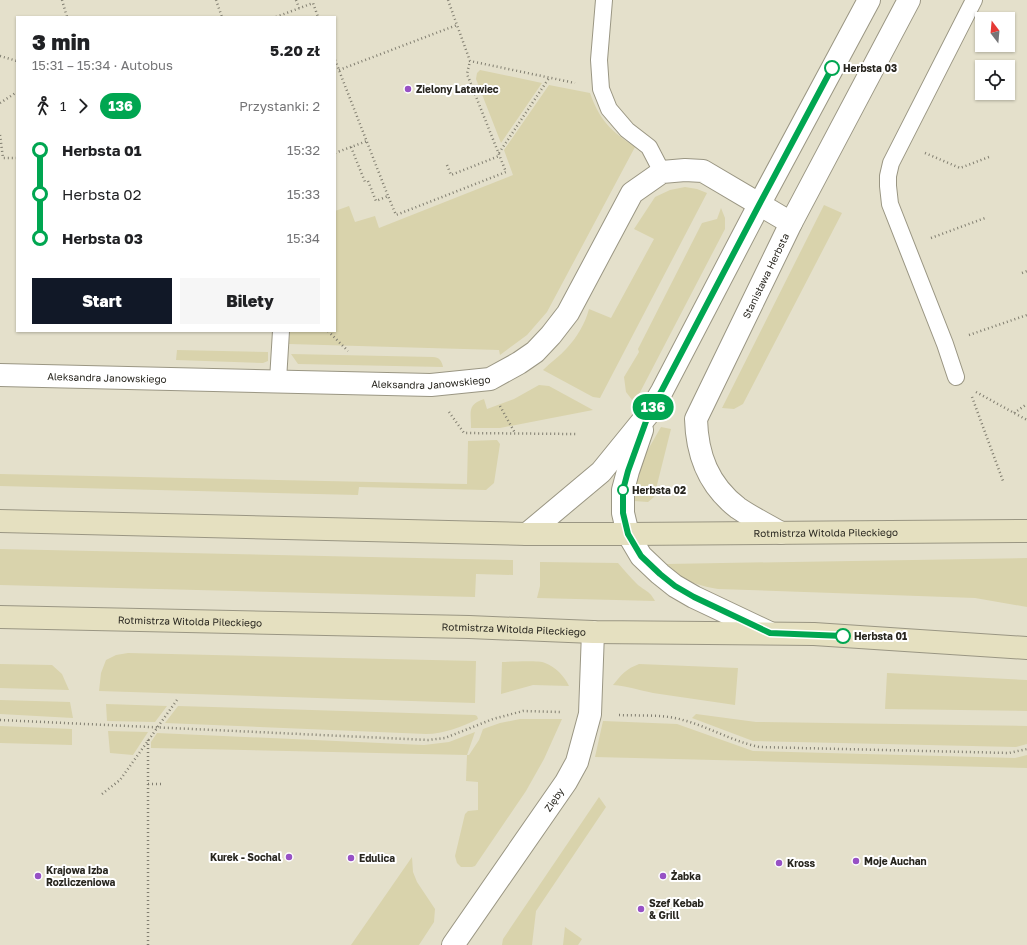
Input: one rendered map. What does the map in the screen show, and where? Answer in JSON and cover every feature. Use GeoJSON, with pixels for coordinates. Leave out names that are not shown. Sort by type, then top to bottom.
{"type":"FeatureCollection","features":[{"type":"Feature","properties":{"kind":"main road","name":"Rotmistrza Witolda Pileckiego"},"geometry":{"type":"LineString","coordinates":[[0,521],[527,534],[1027,531]]}},
{"type":"Feature","properties":{"kind":"main road","name":"Rotmistrza Witolda Pileckiego"},"geometry":{"type":"LineString","coordinates":[[0,617],[469,627],[593,632],[814,634],[1027,648]]}},
{"type":"Feature","properties":{"kind":"street"},"geometry":{"type":"LineString","coordinates":[[770,633],[694,597],[675,586],[641,556],[628,534],[623,513],[623,490],[628,471],[649,413],[869,0]]}},
{"type":"Feature","properties":{"kind":"street","name":"Stanisława Herbsta"},"geometry":{"type":"LineString","coordinates":[[781,533],[739,508],[726,498],[716,486],[707,472],[700,455],[696,437],[696,419],[791,223],[909,0]]}},
{"type":"Feature","properties":{"kind":"street"},"geometry":{"type":"LineString","coordinates":[[662,172],[685,170],[702,171],[791,223]]}},
{"type":"Feature","properties":{"kind":"street","name":"Aleksandra Janowskiego"},"geometry":{"type":"LineString","coordinates":[[0,375],[278,380],[431,385],[490,379],[519,363],[535,352],[551,335],[568,313],[632,194],[662,172]]}},
{"type":"Feature","properties":{"kind":"street"},"geometry":{"type":"LineString","coordinates":[[527,534],[601,472],[649,413]]}},
{"type":"Feature","properties":{"kind":"street","name":"Zięby"},"geometry":{"type":"LineString","coordinates":[[453,945],[566,782],[577,762],[590,714],[593,632]]}},
{"type":"Feature","properties":{"kind":"lane"},"geometry":{"type":"LineString","coordinates":[[604,0],[599,60],[601,89],[609,109],[627,130],[649,147],[662,172]]}},
{"type":"Feature","properties":{"kind":"lane"},"geometry":{"type":"LineString","coordinates":[[956,377],[945,344],[890,204],[888,176],[891,163],[900,143],[974,0]]}},
{"type":"Feature","properties":{"kind":"lane"},"geometry":{"type":"LineString","coordinates":[[278,380],[281,332]]}},
{"type":"Feature","properties":{"kind":"path"},"geometry":{"type":"LineString","coordinates":[[62,0],[67,16]]}},
{"type":"Feature","properties":{"kind":"path"},"geometry":{"type":"LineString","coordinates":[[216,0],[222,16]]}},
{"type":"Feature","properties":{"kind":"path"},"geometry":{"type":"LineString","coordinates":[[296,0],[299,8]]}},
{"type":"Feature","properties":{"kind":"path"},"geometry":{"type":"LineString","coordinates":[[336,62],[396,215],[506,172],[467,74],[470,61],[448,0]]}},
{"type":"Feature","properties":{"kind":"path"},"geometry":{"type":"LineString","coordinates":[[279,16],[313,3],[318,16]]}},
{"type":"Feature","properties":{"kind":"path"},"geometry":{"type":"LineString","coordinates":[[339,70],[457,25]]}},
{"type":"Feature","properties":{"kind":"path"},"geometry":{"type":"LineString","coordinates":[[0,56],[16,61]]}},
{"type":"Feature","properties":{"kind":"path"},"geometry":{"type":"LineString","coordinates":[[470,61],[601,89]]}},
{"type":"Feature","properties":{"kind":"path"},"geometry":{"type":"LineString","coordinates":[[447,165],[451,175],[499,154],[549,78]]}},
{"type":"Feature","properties":{"kind":"path"},"geometry":{"type":"LineString","coordinates":[[0,102],[16,93]]}},
{"type":"Feature","properties":{"kind":"path"},"geometry":{"type":"LineString","coordinates":[[0,135],[3,158],[16,158]]}},
{"type":"Feature","properties":{"kind":"path"},"geometry":{"type":"LineString","coordinates":[[336,153],[366,141]]}},
{"type":"Feature","properties":{"kind":"path"},"geometry":{"type":"LineString","coordinates":[[900,143],[960,168],[989,157]]}},
{"type":"Feature","properties":{"kind":"path"},"geometry":{"type":"LineString","coordinates":[[351,147],[376,201],[388,196]]}},
{"type":"Feature","properties":{"kind":"path"},"geometry":{"type":"LineString","coordinates":[[907,247],[985,218]]}},
{"type":"Feature","properties":{"kind":"path"},"geometry":{"type":"LineString","coordinates":[[1022,273],[1027,271]]}},
{"type":"Feature","properties":{"kind":"path"},"geometry":{"type":"LineString","coordinates":[[945,344],[1027,314]]}},
{"type":"Feature","properties":{"kind":"path"},"geometry":{"type":"LineString","coordinates":[[329,332],[348,351]]}},
{"type":"Feature","properties":{"kind":"path"},"geometry":{"type":"LineString","coordinates":[[956,377],[968,388],[1027,420]]}},
{"type":"Feature","properties":{"kind":"path"},"geometry":{"type":"LineString","coordinates":[[431,385],[464,433],[576,434]]}},
{"type":"Feature","properties":{"kind":"path"},"geometry":{"type":"LineString","coordinates":[[968,388],[1003,481]]}},
{"type":"Feature","properties":{"kind":"path"},"geometry":{"type":"LineString","coordinates":[[497,400],[515,433]]}},
{"type":"Feature","properties":{"kind":"path"},"geometry":{"type":"LineString","coordinates":[[1014,413],[1027,404]]}},
{"type":"Feature","properties":{"kind":"path"},"geometry":{"type":"LineString","coordinates":[[102,794],[120,780],[177,700]]}},
{"type":"Feature","properties":{"kind":"path"},"geometry":{"type":"LineString","coordinates":[[0,720],[428,740],[445,738],[493,719],[523,711],[560,712]]}},
{"type":"Feature","properties":{"kind":"path"},"geometry":{"type":"LineString","coordinates":[[613,715],[667,717],[684,720],[745,744],[759,747],[1010,752],[1027,750]]}},
{"type":"Feature","properties":{"kind":"path"},"geometry":{"type":"LineString","coordinates":[[148,740],[148,945]]}},
{"type":"Feature","properties":{"kind":"path"},"geometry":{"type":"LineString","coordinates":[[148,784],[162,784]]}},
{"type":"Feature","properties":{"kind":"shaded area"},"geometry":{"type":"Polygon","coordinates":[[[480,70],[542,83],[501,143],[476,79],[477,73],[480,70]]]}},
{"type":"Feature","properties":{"kind":"shaded area"},"geometry":{"type":"Polygon","coordinates":[[[549,85],[590,93],[598,111],[607,124],[619,136],[635,147],[547,312],[527,335],[500,355],[499,350],[289,344],[290,332],[336,332],[336,211],[349,206],[355,222],[375,216],[379,228],[513,175],[504,150],[549,85]]]}},
{"type":"Feature","properties":{"kind":"shaded area"},"geometry":{"type":"Polygon","coordinates":[[[685,187],[697,189],[707,193],[600,398],[593,397],[543,370],[564,351],[574,339],[583,325],[589,309],[611,318],[654,239],[634,229],[655,197],[670,190],[685,187]]]}},
{"type":"Feature","properties":{"kind":"shaded area"},"geometry":{"type":"Polygon","coordinates":[[[824,205],[842,213],[743,404],[734,409],[722,408],[824,205]]]}},
{"type":"Feature","properties":{"kind":"shaded area"},"geometry":{"type":"Polygon","coordinates":[[[721,208],[725,218],[725,229],[636,400],[633,401],[626,392],[624,377],[639,352],[638,349],[702,223],[717,219],[721,208]]]}},
{"type":"Feature","properties":{"kind":"shaded area"},"geometry":{"type":"Polygon","coordinates":[[[177,350],[268,352],[268,361],[263,363],[176,360],[177,350]]]}},
{"type":"Feature","properties":{"kind":"shaded area"},"geometry":{"type":"Polygon","coordinates":[[[291,354],[433,357],[440,360],[443,367],[298,364],[291,354]]]}},
{"type":"Feature","properties":{"kind":"shaded area"},"geometry":{"type":"Polygon","coordinates":[[[539,385],[549,386],[593,410],[500,428],[471,428],[471,409],[472,406],[479,401],[484,399],[487,409],[514,399],[539,385]]]}},
{"type":"Feature","properties":{"kind":"shaded area"},"geometry":{"type":"Polygon","coordinates":[[[661,427],[671,429],[654,497],[648,502],[634,501],[631,489],[631,479],[661,427]]]}},
{"type":"Feature","properties":{"kind":"shaded area"},"geometry":{"type":"Polygon","coordinates":[[[497,440],[500,444],[494,483],[486,490],[359,487],[358,495],[0,486],[0,474],[467,484],[468,441],[497,440]]]}},
{"type":"Feature","properties":{"kind":"shaded area"},"geometry":{"type":"Polygon","coordinates":[[[0,549],[513,560],[513,575],[476,574],[475,597],[0,585],[0,549]]]}},
{"type":"Feature","properties":{"kind":"shaded area"},"geometry":{"type":"Polygon","coordinates":[[[1027,558],[1027,607],[975,598],[718,589],[703,586],[690,581],[678,575],[666,564],[1027,558]]]}},
{"type":"Feature","properties":{"kind":"shaded area"},"geometry":{"type":"Polygon","coordinates":[[[540,562],[618,563],[637,584],[651,595],[655,601],[537,598],[540,586],[540,562]]]}},
{"type":"Feature","properties":{"kind":"shaded area"},"geometry":{"type":"Polygon","coordinates":[[[128,653],[476,661],[475,703],[99,691],[101,673],[106,660],[116,655],[128,653]]]}},
{"type":"Feature","properties":{"kind":"shaded area"},"geometry":{"type":"Polygon","coordinates":[[[531,661],[545,663],[559,672],[569,686],[533,685],[501,694],[502,662],[531,661]]]}},
{"type":"Feature","properties":{"kind":"shaded area"},"geometry":{"type":"Polygon","coordinates":[[[0,664],[52,665],[62,674],[69,690],[0,688],[0,664]]]}},
{"type":"Feature","properties":{"kind":"shaded area"},"geometry":{"type":"Polygon","coordinates":[[[639,664],[738,668],[735,705],[653,693],[613,685],[624,672],[639,664]]]}},
{"type":"Feature","properties":{"kind":"shaded area"},"geometry":{"type":"Polygon","coordinates":[[[887,673],[1027,680],[1027,711],[885,709],[887,673]]]}},
{"type":"Feature","properties":{"kind":"shaded area"},"geometry":{"type":"Polygon","coordinates":[[[0,700],[70,702],[73,718],[0,714],[0,700]]]}},
{"type":"Feature","properties":{"kind":"shaded area"},"geometry":{"type":"Polygon","coordinates":[[[106,704],[167,706],[155,722],[107,721],[106,704]]]}},
{"type":"Feature","properties":{"kind":"shaded area"},"geometry":{"type":"Polygon","coordinates":[[[178,706],[475,715],[478,719],[452,730],[426,734],[165,723],[178,706]]]}},
{"type":"Feature","properties":{"kind":"shaded area"},"geometry":{"type":"Polygon","coordinates":[[[696,714],[756,722],[1027,726],[1027,744],[1016,747],[753,741],[692,718],[696,714]]]}},
{"type":"Feature","properties":{"kind":"shaded area"},"geometry":{"type":"Polygon","coordinates":[[[520,719],[562,719],[544,759],[526,791],[475,866],[461,867],[457,863],[455,856],[465,814],[468,811],[478,810],[478,782],[466,781],[467,755],[469,755],[479,740],[483,729],[500,723],[520,719]]]}},
{"type":"Feature","properties":{"kind":"shaded area"},"geometry":{"type":"Polygon","coordinates":[[[603,721],[677,724],[753,751],[1015,758],[1027,755],[1027,768],[595,757],[603,721]]]}},
{"type":"Feature","properties":{"kind":"shaded area"},"geometry":{"type":"Polygon","coordinates":[[[0,726],[72,729],[72,745],[0,743],[0,726]]]}},
{"type":"Feature","properties":{"kind":"shaded area"},"geometry":{"type":"Polygon","coordinates":[[[108,731],[148,732],[133,755],[110,753],[108,731]]]}},
{"type":"Feature","properties":{"kind":"shaded area"},"geometry":{"type":"Polygon","coordinates":[[[475,732],[467,755],[151,748],[151,742],[157,733],[424,745],[449,742],[475,732]]]}},
{"type":"Feature","properties":{"kind":"shaded area"},"geometry":{"type":"Polygon","coordinates":[[[599,797],[606,807],[536,911],[532,945],[502,945],[503,939],[599,797]]]}},
{"type":"Feature","properties":{"kind":"shaded area"},"geometry":{"type":"Polygon","coordinates":[[[412,857],[413,872],[417,882],[435,909],[434,922],[419,945],[351,945],[412,857]]]}},
{"type":"Feature","properties":{"kind":"shaded area"},"geometry":{"type":"Polygon","coordinates":[[[565,927],[582,939],[578,945],[563,945],[565,927]]]}},
{"type":"Feature","properties":{"kind":"bus line","name":"136"},"geometry":{"type":"LineString","coordinates":[[832,68],[649,413],[628,471],[623,490],[623,513],[628,534],[641,556],[675,586],[694,597],[770,633],[843,636]]}},
{"type":"Feature","properties":{"kind":"place","name":"Herbsta 03"},"geometry":{"type":"Point","coordinates":[832,68]}},
{"type":"Feature","properties":{"kind":"place","name":"Zielony Latawiec"},"geometry":{"type":"Point","coordinates":[408,89]}},
{"type":"Feature","properties":{"kind":"place","name":"Herbsta 02"},"geometry":{"type":"Point","coordinates":[623,490]}},
{"type":"Feature","properties":{"kind":"place","name":"Herbsta 01"},"geometry":{"type":"Point","coordinates":[843,636]}},
{"type":"Feature","properties":{"kind":"place","name":"Kurek - Sochal"},"geometry":{"type":"Point","coordinates":[289,857]}},
{"type":"Feature","properties":{"kind":"place","name":"Edulica"},"geometry":{"type":"Point","coordinates":[351,858]}},
{"type":"Feature","properties":{"kind":"place","name":"Moje Auchan"},"geometry":{"type":"Point","coordinates":[856,861]}},
{"type":"Feature","properties":{"kind":"place","name":"Kross"},"geometry":{"type":"Point","coordinates":[779,863]}},
{"type":"Feature","properties":{"kind":"place","name":"Krajowa Izba Rozliczeniowa"},"geometry":{"type":"Point","coordinates":[38,876]}},
{"type":"Feature","properties":{"kind":"place","name":"Żabka"},"geometry":{"type":"Point","coordinates":[663,876]}},
{"type":"Feature","properties":{"kind":"place","name":"Szef Kebab & Grill"},"geometry":{"type":"Point","coordinates":[641,909]}}]}
